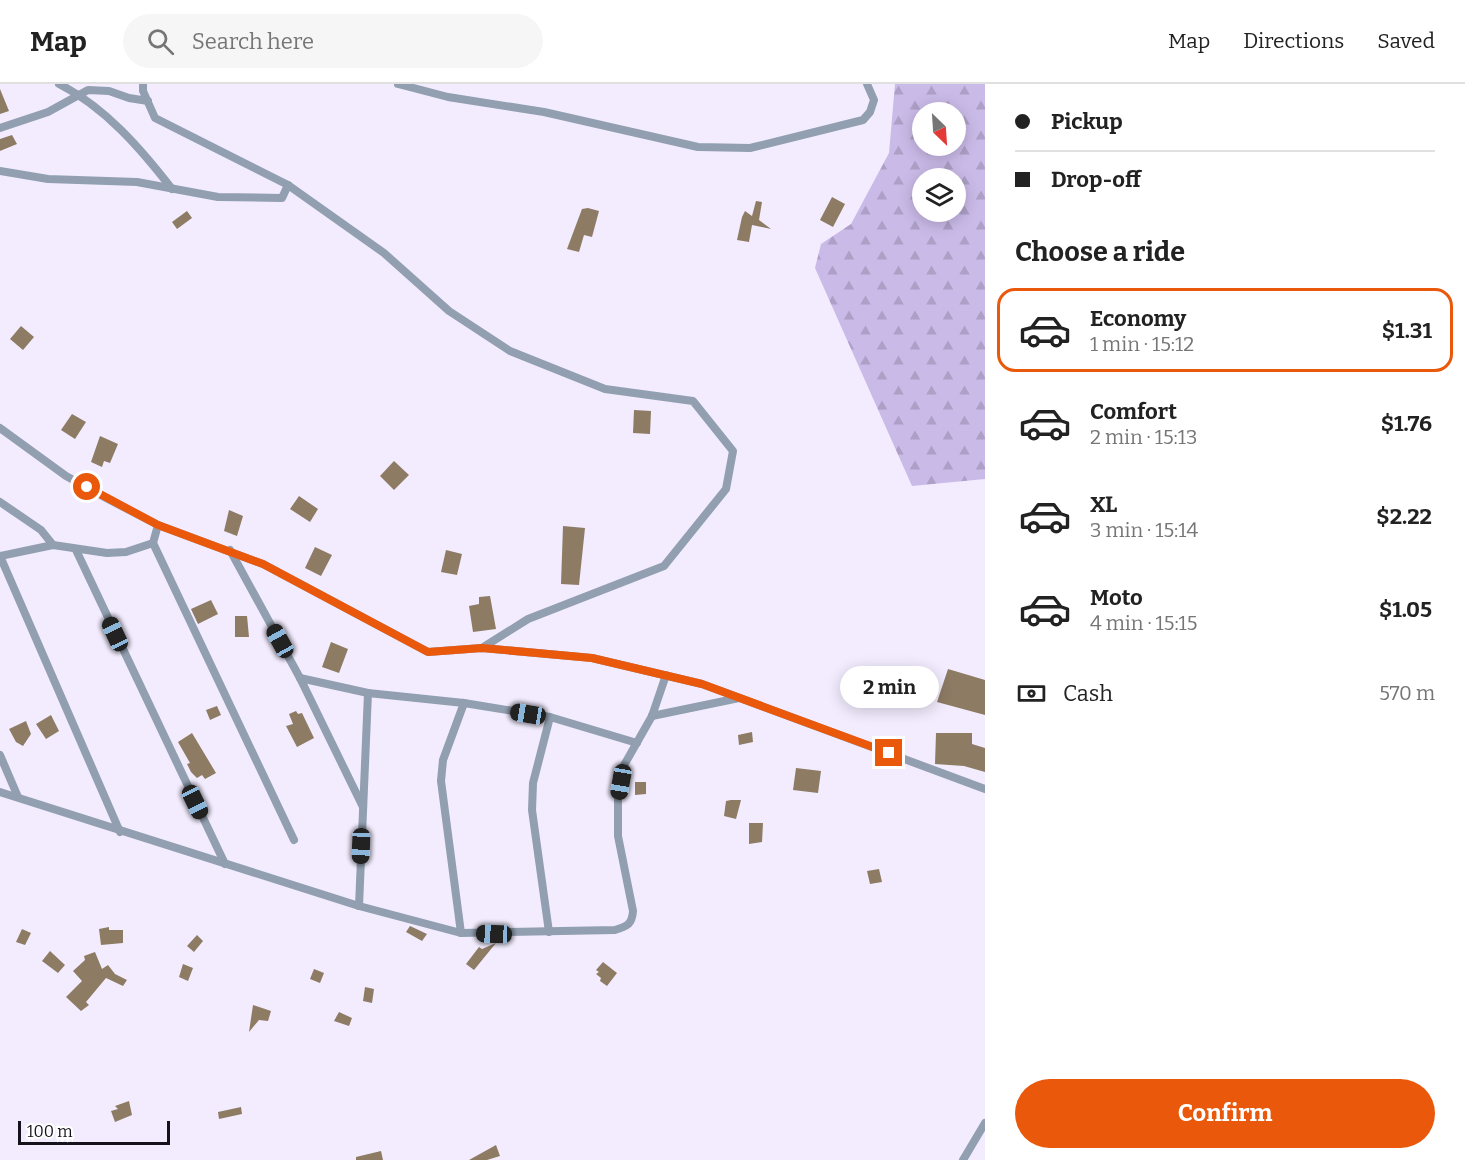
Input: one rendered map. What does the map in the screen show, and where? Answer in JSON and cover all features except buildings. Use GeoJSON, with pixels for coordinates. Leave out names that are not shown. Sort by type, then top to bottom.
{"type":"FeatureCollection","features":[{"type":"Feature","properties":{"kind":"street"},"geometry":{"type":"LineString","coordinates":[[59,84],[77,95],[137,144],[172,189]]}},
{"type":"Feature","properties":{"kind":"street"},"geometry":{"type":"LineString","coordinates":[[143,84],[156,117],[288,185],[384,253],[449,311],[510,351],[606,389],[693,401],[733,452],[726,489],[664,566],[528,619],[482,648]]}},
{"type":"Feature","properties":{"kind":"street"},"geometry":{"type":"LineString","coordinates":[[398,84],[448,97],[544,112],[698,147],[750,148],[863,120],[870,112],[874,100],[867,84]]}},
{"type":"Feature","properties":{"kind":"street"},"geometry":{"type":"LineString","coordinates":[[0,128],[48,112],[88,90],[109,91],[129,99],[148,101]]}},
{"type":"Feature","properties":{"kind":"street"},"geometry":{"type":"LineString","coordinates":[[0,171],[48,179],[137,182],[218,197],[282,198],[288,185]]}},
{"type":"Feature","properties":{"kind":"street"},"geometry":{"type":"LineString","coordinates":[[0,428],[66,476],[158,525],[263,564],[428,652],[482,648],[592,658],[666,675],[702,684],[985,789]]}},
{"type":"Feature","properties":{"kind":"street"},"geometry":{"type":"LineString","coordinates":[[0,502],[41,530],[53,545]]}},
{"type":"Feature","properties":{"kind":"street"},"geometry":{"type":"LineString","coordinates":[[158,525],[153,543],[294,840]]}},
{"type":"Feature","properties":{"kind":"street"},"geometry":{"type":"LineString","coordinates":[[120,832],[0,556],[53,545],[76,550],[126,552],[153,543]]}},
{"type":"Feature","properties":{"kind":"street"},"geometry":{"type":"LineString","coordinates":[[76,550],[225,864]]}},
{"type":"Feature","properties":{"kind":"street"},"geometry":{"type":"LineString","coordinates":[[230,550],[300,678],[363,807]]}},
{"type":"Feature","properties":{"kind":"street"},"geometry":{"type":"LineString","coordinates":[[0,792],[120,832],[359,906],[461,933],[615,930],[628,926],[633,920],[618,836],[618,797],[623,767],[652,716],[666,675]]}},
{"type":"Feature","properties":{"kind":"street"},"geometry":{"type":"LineString","coordinates":[[300,678],[368,693],[464,703],[550,717],[637,743]]}},
{"type":"Feature","properties":{"kind":"street"},"geometry":{"type":"LineString","coordinates":[[359,906],[368,693]]}},
{"type":"Feature","properties":{"kind":"street"},"geometry":{"type":"LineString","coordinates":[[652,716],[740,698]]}},
{"type":"Feature","properties":{"kind":"street"},"geometry":{"type":"LineString","coordinates":[[461,933],[441,781],[443,760],[464,703]]}},
{"type":"Feature","properties":{"kind":"street"},"geometry":{"type":"LineString","coordinates":[[549,932],[532,810],[533,783],[550,717]]}},
{"type":"Feature","properties":{"kind":"street"},"geometry":{"type":"LineString","coordinates":[[0,755],[18,797]]}},
{"type":"Feature","properties":{"kind":"street"},"geometry":{"type":"LineString","coordinates":[[963,1160],[985,1124]]}},
{"type":"Feature","properties":{"kind":"green space"},"geometry":{"type":"Polygon","coordinates":[[[895,84],[985,84],[985,479],[912,486],[815,268],[821,244],[851,224],[889,153],[895,84]]]}},
{"type":"Feature","properties":{"kind":"route"},"geometry":{"type":"LineString","coordinates":[[87,487],[158,525],[263,564],[428,652],[482,648],[592,658],[702,684],[889,753]]}}]}
